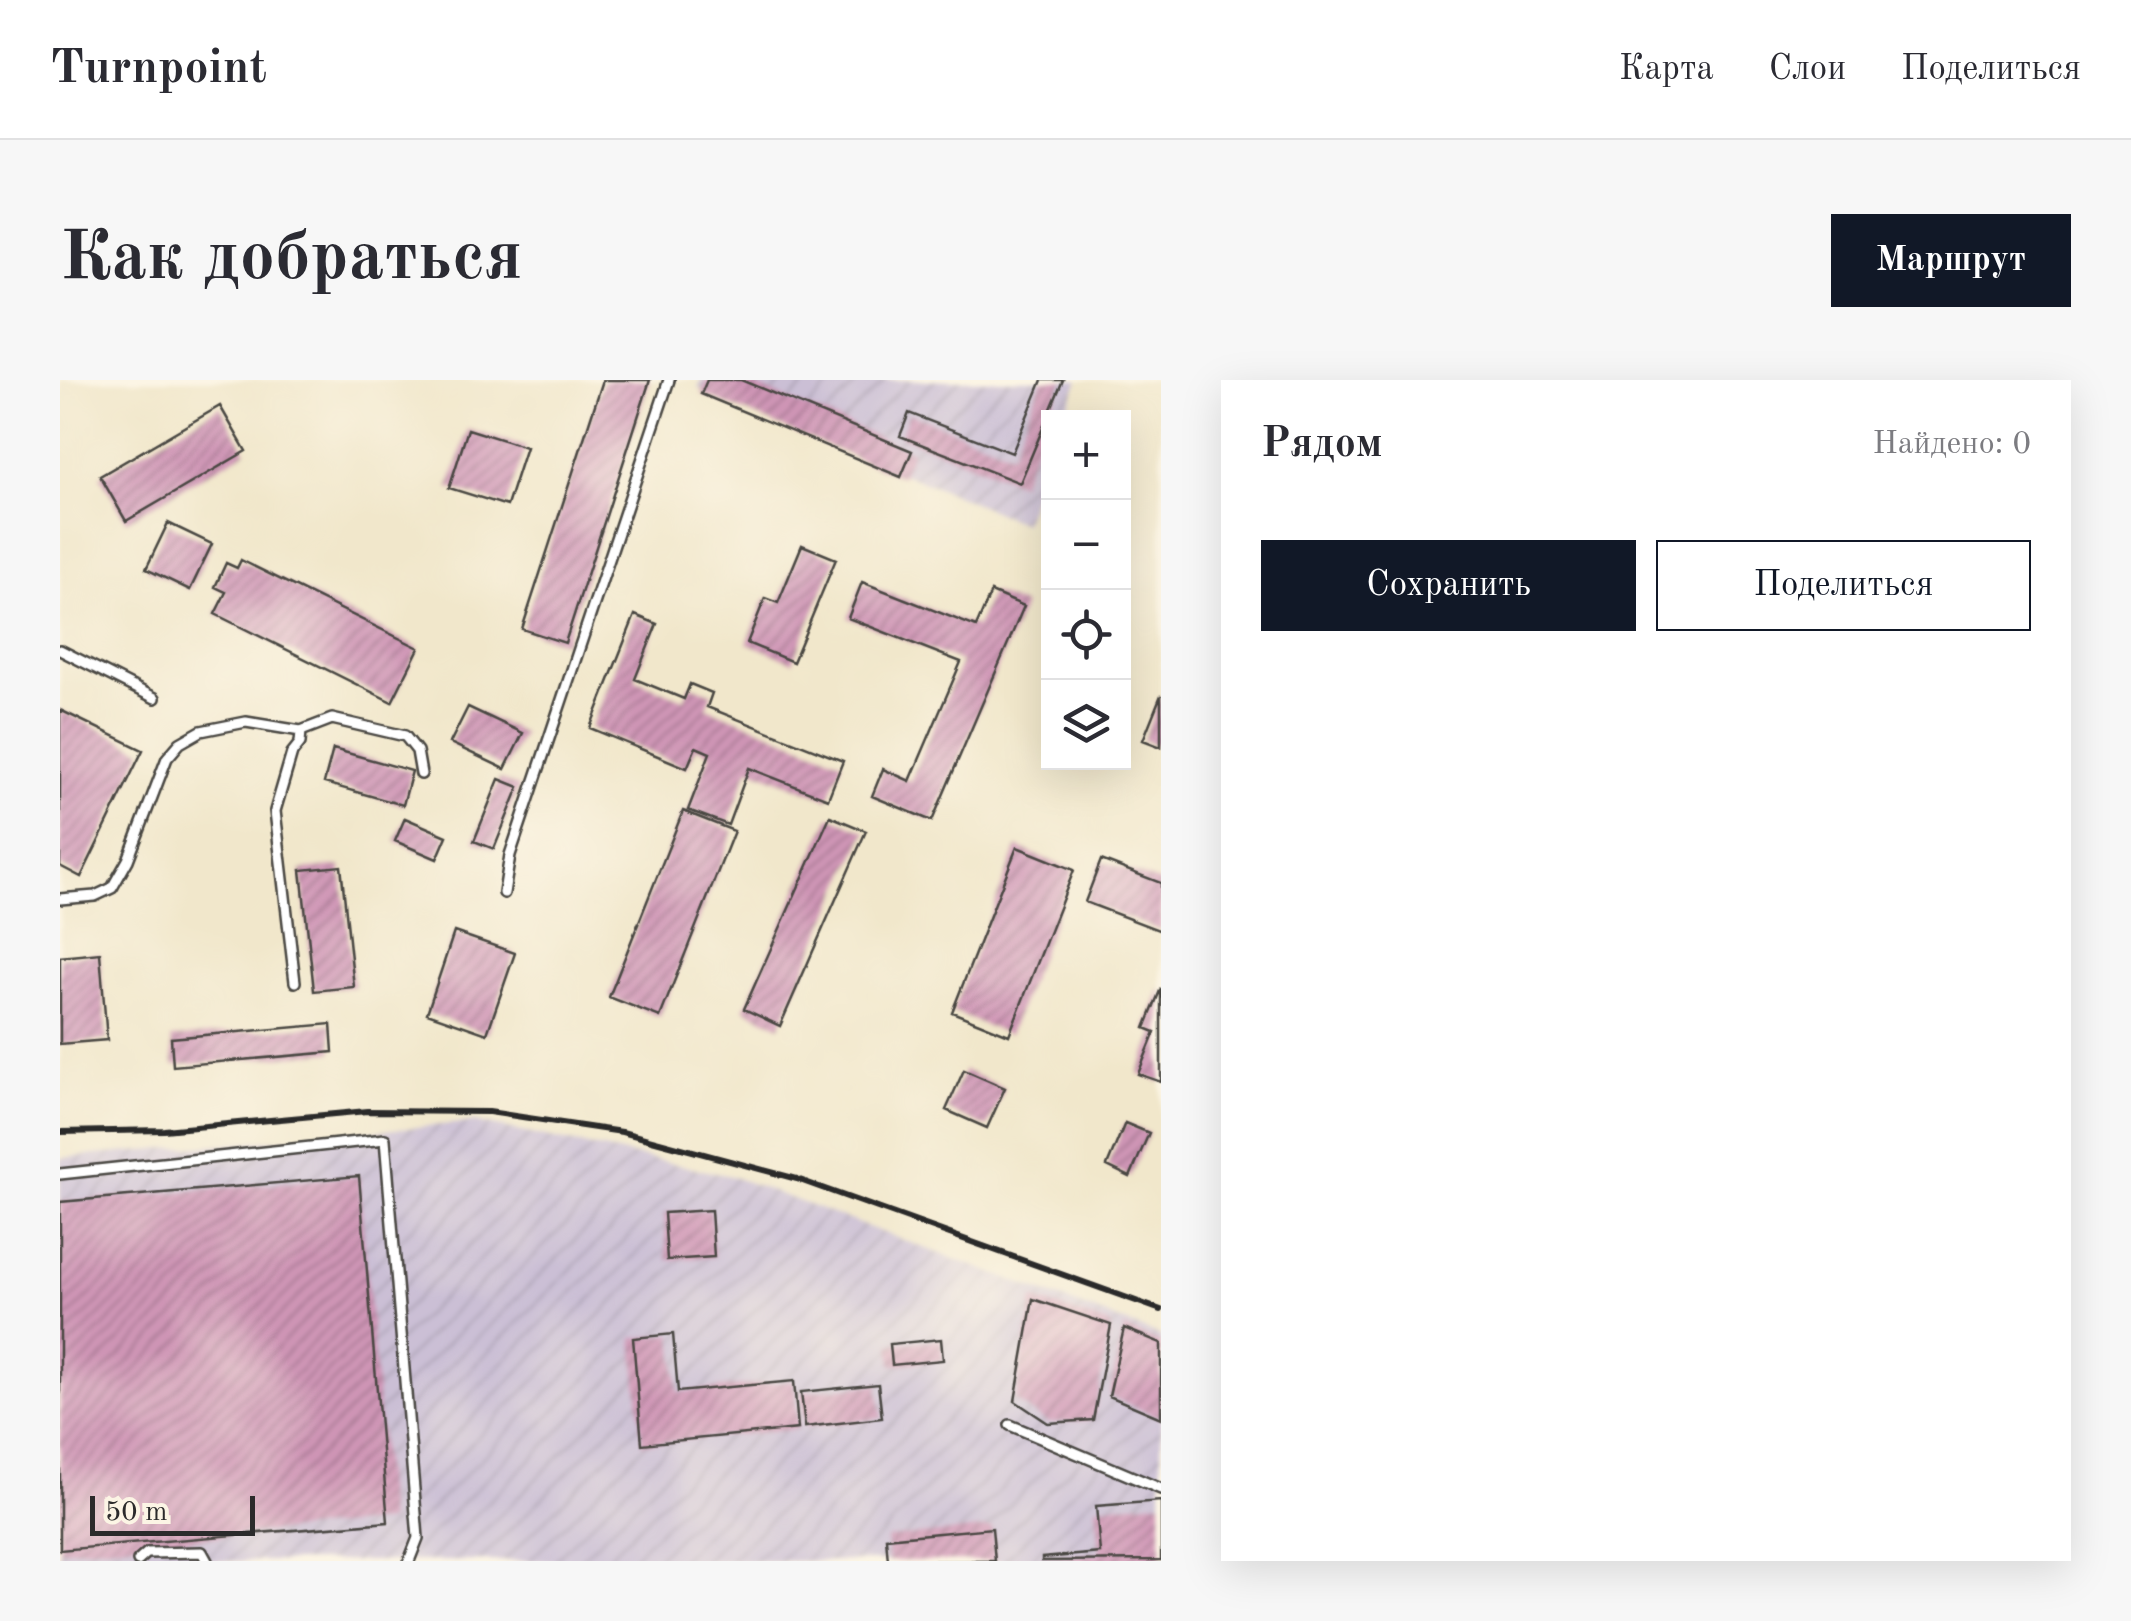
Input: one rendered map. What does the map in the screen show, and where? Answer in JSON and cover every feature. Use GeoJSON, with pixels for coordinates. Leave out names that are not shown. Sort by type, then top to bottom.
{"type":"FeatureCollection","features":[{"type":"Feature","properties":{"kind":"lane"},"geometry":{"type":"LineString","coordinates":[[504,894],[510,855],[669,380]]}},
{"type":"Feature","properties":{"kind":"lane"},"geometry":{"type":"LineString","coordinates":[[60,650],[155,698]]}},
{"type":"Feature","properties":{"kind":"lane"},"geometry":{"type":"LineString","coordinates":[[60,900],[95,896],[112,888],[128,860],[167,758],[180,743],[201,731],[246,722],[301,731],[332,718],[406,736],[417,751],[421,774]]}},
{"type":"Feature","properties":{"kind":"lane"},"geometry":{"type":"LineString","coordinates":[[295,982],[275,811],[292,753],[300,744],[301,731]]}},
{"type":"Feature","properties":{"kind":"lane"},"geometry":{"type":"LineString","coordinates":[[60,1174],[385,1139],[418,1538],[410,1561]]}},
{"type":"Feature","properties":{"kind":"lane"},"geometry":{"type":"LineString","coordinates":[[1010,1425],[1161,1489]]}},
{"type":"Feature","properties":{"kind":"lane"},"geometry":{"type":"LineString","coordinates":[[138,1561],[147,1553],[202,1552],[207,1561]]}},
{"type":"Feature","properties":{"kind":"shaded area"},"geometry":{"type":"Polygon","coordinates":[[[701,380],[1079,380],[1067,410],[1041,410],[1041,475],[1023,523],[698,388],[701,380]]]}},
{"type":"Feature","properties":{"kind":"shaded area"},"geometry":{"type":"Polygon","coordinates":[[[475,1122],[731,1176],[1161,1336],[1161,1561],[60,1561],[60,1158],[475,1122]]]}},
{"type":"Feature","properties":{"kind":"building"},"geometry":{"type":"Polygon","coordinates":[[[603,380],[650,380],[565,643],[522,629],[603,380]]]}},
{"type":"Feature","properties":{"kind":"building"},"geometry":{"type":"Polygon","coordinates":[[[707,380],[741,380],[912,451],[901,477],[701,394],[707,380]]]}},
{"type":"Feature","properties":{"kind":"building"},"geometry":{"type":"Polygon","coordinates":[[[1042,380],[1063,380],[1050,410],[1041,410],[1041,433],[1020,483],[900,436],[909,413],[1012,453],[1042,380]]]}},
{"type":"Feature","properties":{"kind":"building"},"geometry":{"type":"Polygon","coordinates":[[[220,406],[246,451],[126,521],[100,476],[220,406]]]}},
{"type":"Feature","properties":{"kind":"building"},"geometry":{"type":"Polygon","coordinates":[[[468,429],[526,447],[507,506],[449,488],[468,429]]]}},
{"type":"Feature","properties":{"kind":"building"},"geometry":{"type":"Polygon","coordinates":[[[168,523],[212,544],[190,590],[146,569],[168,523]]]}},
{"type":"Feature","properties":{"kind":"building"},"geometry":{"type":"Polygon","coordinates":[[[802,545],[836,559],[793,662],[747,643],[765,598],[778,603],[802,545]]]}},
{"type":"Feature","properties":{"kind":"building"},"geometry":{"type":"Polygon","coordinates":[[[241,560],[419,648],[392,702],[215,614],[226,592],[215,587],[226,563],[237,568],[241,560]]]}},
{"type":"Feature","properties":{"kind":"building"},"geometry":{"type":"Polygon","coordinates":[[[862,582],[976,627],[991,592],[1024,606],[932,821],[872,796],[883,769],[910,781],[961,662],[848,618],[862,582]]]}},
{"type":"Feature","properties":{"kind":"building"},"geometry":{"type":"Polygon","coordinates":[[[635,615],[657,624],[635,679],[684,699],[690,684],[712,693],[707,707],[843,761],[828,799],[749,768],[728,825],[688,810],[710,753],[696,747],[687,768],[590,728],[635,615]]]}},
{"type":"Feature","properties":{"kind":"building"},"geometry":{"type":"Polygon","coordinates":[[[1161,695],[1161,747],[1143,740],[1161,695]]]}},
{"type":"Feature","properties":{"kind":"building"},"geometry":{"type":"Polygon","coordinates":[[[468,707],[523,733],[505,769],[450,743],[468,707]]]}},
{"type":"Feature","properties":{"kind":"building"},"geometry":{"type":"Polygon","coordinates":[[[60,710],[143,750],[81,877],[60,866],[60,710]]]}},
{"type":"Feature","properties":{"kind":"building"},"geometry":{"type":"Polygon","coordinates":[[[333,749],[412,771],[403,805],[324,783],[333,749]]]}},
{"type":"Feature","properties":{"kind":"building"},"geometry":{"type":"Polygon","coordinates":[[[499,779],[519,787],[494,849],[474,841],[499,779]]]}},
{"type":"Feature","properties":{"kind":"building"},"geometry":{"type":"Polygon","coordinates":[[[683,811],[734,831],[660,1017],[609,997],[683,811]]]}},
{"type":"Feature","properties":{"kind":"building"},"geometry":{"type":"Polygon","coordinates":[[[830,816],[866,831],[780,1026],[744,1009],[830,816]]]}},
{"type":"Feature","properties":{"kind":"building"},"geometry":{"type":"Polygon","coordinates":[[[405,818],[447,836],[437,859],[395,841],[405,818]]]}},
{"type":"Feature","properties":{"kind":"building"},"geometry":{"type":"Polygon","coordinates":[[[1017,847],[1074,870],[1009,1035],[952,1012],[1017,847]]]}},
{"type":"Feature","properties":{"kind":"building"},"geometry":{"type":"Polygon","coordinates":[[[1101,860],[1161,883],[1161,931],[1085,902],[1101,860]]]}},
{"type":"Feature","properties":{"kind":"building"},"geometry":{"type":"Polygon","coordinates":[[[341,866],[354,987],[314,991],[301,870],[341,866]]]}},
{"type":"Feature","properties":{"kind":"building"},"geometry":{"type":"Polygon","coordinates":[[[454,932],[515,953],[487,1034],[427,1013],[454,932]]]}},
{"type":"Feature","properties":{"kind":"building"},"geometry":{"type":"Polygon","coordinates":[[[100,953],[107,1040],[60,1044],[60,957],[100,953]]]}},
{"type":"Feature","properties":{"kind":"building"},"geometry":{"type":"Polygon","coordinates":[[[1161,988],[1161,1082],[1138,1074],[1155,1032],[1145,1028],[1161,988]]]}},
{"type":"Feature","properties":{"kind":"building"},"geometry":{"type":"Polygon","coordinates":[[[331,1024],[333,1052],[173,1066],[171,1038],[331,1024]]]}},
{"type":"Feature","properties":{"kind":"building"},"geometry":{"type":"Polygon","coordinates":[[[964,1070],[1005,1088],[987,1128],[946,1110],[964,1070]]]}},
{"type":"Feature","properties":{"kind":"building"},"geometry":{"type":"Polygon","coordinates":[[[1125,1123],[1149,1133],[1130,1177],[1107,1166],[1125,1123]]]}},
{"type":"Feature","properties":{"kind":"building"},"geometry":{"type":"Polygon","coordinates":[[[359,1176],[388,1522],[60,1550],[60,1202],[359,1176]]]}},
{"type":"Feature","properties":{"kind":"building"},"geometry":{"type":"Polygon","coordinates":[[[711,1210],[714,1257],[667,1260],[664,1213],[711,1210]]]}},
{"type":"Feature","properties":{"kind":"building"},"geometry":{"type":"Polygon","coordinates":[[[1033,1299],[1111,1325],[1093,1420],[1048,1423],[1015,1401],[1033,1299]]]}},
{"type":"Feature","properties":{"kind":"building"},"geometry":{"type":"Polygon","coordinates":[[[1124,1328],[1161,1343],[1161,1418],[1109,1396],[1124,1328]]]}},
{"type":"Feature","properties":{"kind":"building"},"geometry":{"type":"Polygon","coordinates":[[[673,1334],[678,1392],[794,1381],[798,1429],[642,1444],[633,1338],[673,1334]]]}},
{"type":"Feature","properties":{"kind":"building"},"geometry":{"type":"Polygon","coordinates":[[[941,1339],[943,1360],[892,1365],[890,1344],[941,1339]]]}},
{"type":"Feature","properties":{"kind":"building"},"geometry":{"type":"Polygon","coordinates":[[[878,1384],[882,1418],[805,1427],[801,1392],[878,1384]]]}},
{"type":"Feature","properties":{"kind":"building"},"geometry":{"type":"Polygon","coordinates":[[[1161,1501],[1161,1560],[1042,1561],[1100,1553],[1096,1506],[1161,1501]]]}},
{"type":"Feature","properties":{"kind":"building"},"geometry":{"type":"Polygon","coordinates":[[[992,1528],[995,1561],[888,1561],[886,1538],[992,1528]]]}},
{"type":"Feature","properties":{"kind":"railway"},"geometry":{"type":"LineString","coordinates":[[60,1132],[164,1130],[367,1111],[489,1112],[622,1132],[797,1179],[1161,1310]]}}]}
